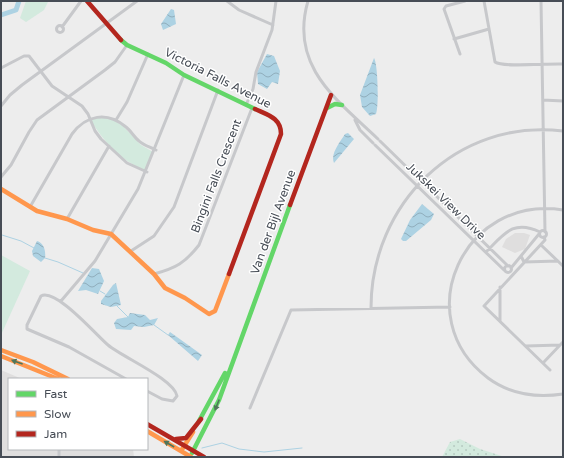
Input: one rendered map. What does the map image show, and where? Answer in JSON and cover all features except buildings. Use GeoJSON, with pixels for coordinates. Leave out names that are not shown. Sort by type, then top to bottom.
{"type":"FeatureCollection","features":[{"type":"Feature","properties":{"kind":"street"},"geometry":{"type":"LineString","coordinates":[[62,27],[81,1]]}},
{"type":"Feature","properties":{"kind":"street","name":"Victoria Falls Avenue"},"geometry":{"type":"LineString","coordinates":[[88,1],[115,34],[127,45],[166,63],[184,75],[276,119],[281,129],[281,135],[215,311],[209,314],[185,298],[168,290],[161,284],[154,274]]}},
{"type":"Feature","properties":{"kind":"street"},"geometry":{"type":"LineString","coordinates":[[1,106],[10,95],[137,1]]}},
{"type":"Feature","properties":{"kind":"street"},"geometry":{"type":"LineString","coordinates":[[227,1],[239,10],[273,25]]}},
{"type":"Feature","properties":{"kind":"street","name":"Bingini Falls Crescent"},"geometry":{"type":"LineString","coordinates":[[246,105],[253,90],[256,72],[273,25],[276,1]]}},
{"type":"Feature","properties":{"kind":"street","name":"Jukskei View Drive"},"geometry":{"type":"LineString","coordinates":[[308,1],[303,24],[305,47],[311,65],[331,95],[355,119],[369,130],[514,272]]}},
{"type":"Feature","properties":{"kind":"street"},"geometry":{"type":"LineString","coordinates":[[460,54],[444,8],[465,1]]}},
{"type":"Feature","properties":{"kind":"street"},"geometry":{"type":"LineString","coordinates":[[484,1],[493,57],[498,64],[563,64]]}},
{"type":"Feature","properties":{"kind":"street"},"geometry":{"type":"LineString","coordinates":[[504,270],[515,262],[541,234],[545,232],[541,1]]}},
{"type":"Feature","properties":{"kind":"street"},"geometry":{"type":"LineString","coordinates":[[454,39],[489,29]]}},
{"type":"Feature","properties":{"kind":"street"},"geometry":{"type":"LineString","coordinates":[[1,177],[11,164],[37,120],[109,67],[127,45]]}},
{"type":"Feature","properties":{"kind":"street"},"geometry":{"type":"LineString","coordinates":[[116,120],[129,98],[148,54]]}},
{"type":"Feature","properties":{"kind":"street"},"geometry":{"type":"LineString","coordinates":[[1,68],[26,55],[52,86],[82,106],[94,131],[109,146],[127,163],[147,172]]}},
{"type":"Feature","properties":{"kind":"street"},"geometry":{"type":"LineString","coordinates":[[61,301],[95,261],[147,172],[184,75]]}},
{"type":"Feature","properties":{"kind":"street"},"geometry":{"type":"LineString","coordinates":[[131,251],[154,236],[174,207],[218,90]]}},
{"type":"Feature","properties":{"kind":"street","name":"Van der Bijl Avenue"},"geometry":{"type":"LineString","coordinates":[[191,457],[216,410],[234,355],[331,95]]}},
{"type":"Feature","properties":{"kind":"street"},"geometry":{"type":"LineString","coordinates":[[543,100],[563,101]]}},
{"type":"Feature","properties":{"kind":"street"},"geometry":{"type":"LineString","coordinates":[[326,110],[332,105],[342,105]]}},
{"type":"Feature","properties":{"kind":"street","name":"Bingini Falls Crescent"},"geometry":{"type":"LineString","coordinates":[[154,274],[172,269],[184,262],[199,245],[252,108]]}},
{"type":"Feature","properties":{"kind":"street"},"geometry":{"type":"LineString","coordinates":[[30,207],[72,134],[79,125],[89,118],[102,116],[116,120],[126,127],[138,141],[156,150]]}},
{"type":"Feature","properties":{"kind":"street","name":"Jukskei View Drive"},"geometry":{"type":"LineString","coordinates":[[355,119],[357,126],[364,134],[508,273]]}},
{"type":"Feature","properties":{"kind":"street"},"geometry":{"type":"LineString","coordinates":[[364,134],[369,130]]}},
{"type":"Feature","properties":{"kind":"street"},"geometry":{"type":"LineString","coordinates":[[371,308],[372,281],[380,250],[392,220],[421,181],[451,157],[474,144],[507,134],[543,130],[563,131]]}},
{"type":"Feature","properties":{"kind":"street"},"geometry":{"type":"LineString","coordinates":[[376,146],[380,141]]}},
{"type":"Feature","properties":{"kind":"street"},"geometry":{"type":"LineString","coordinates":[[67,219],[109,146]]}},
{"type":"Feature","properties":{"kind":"street"},"geometry":{"type":"LineString","coordinates":[[1,189],[42,213],[67,219],[93,230],[112,234],[154,274]]}},
{"type":"Feature","properties":{"kind":"street"},"geometry":{"type":"LineString","coordinates":[[563,210],[545,208],[528,210],[507,216],[490,225],[477,236],[460,260],[454,274],[451,288],[450,307],[454,332],[458,342],[468,358],[480,372],[498,385],[524,394],[544,396],[563,394]]}},
{"type":"Feature","properties":{"kind":"street"},"geometry":{"type":"LineString","coordinates":[[541,234],[545,221]]}},
{"type":"Feature","properties":{"kind":"street"},"geometry":{"type":"LineString","coordinates":[[486,252],[513,228],[525,226],[541,234],[545,240],[484,306],[550,370]]}},
{"type":"Feature","properties":{"kind":"street"},"geometry":{"type":"LineString","coordinates":[[541,245],[563,266]]}},
{"type":"Feature","properties":{"kind":"street"},"geometry":{"type":"LineString","coordinates":[[521,256],[524,262]]}},
{"type":"Feature","properties":{"kind":"street"},"geometry":{"type":"LineString","coordinates":[[524,262],[558,261]]}},
{"type":"Feature","properties":{"kind":"street"},"geometry":{"type":"LineString","coordinates":[[509,267],[508,273],[511,276]]}},
{"type":"Feature","properties":{"kind":"street"},"geometry":{"type":"LineString","coordinates":[[500,287],[500,321]]}},
{"type":"Feature","properties":{"kind":"street"},"geometry":{"type":"LineString","coordinates":[[124,378],[70,347],[27,329],[27,325],[42,295],[61,301],[108,345],[156,375],[175,390],[177,396],[173,401],[167,401],[148,392]]}},
{"type":"Feature","properties":{"kind":"street"},"geometry":{"type":"LineString","coordinates":[[250,408],[291,310],[450,307]]}},
{"type":"Feature","properties":{"kind":"street"},"geometry":{"type":"LineString","coordinates":[[543,363],[563,342]]}},
{"type":"Feature","properties":{"kind":"street"},"geometry":{"type":"LineString","coordinates":[[526,346],[560,345]]}},
{"type":"Feature","properties":{"kind":"street"},"geometry":{"type":"LineString","coordinates":[[1,350],[33,362],[66,378]]}},
{"type":"Feature","properties":{"kind":"street","name":"Van der Bijl Avenue"},"geometry":{"type":"LineString","coordinates":[[182,451],[201,419],[234,355]]}},
{"type":"Feature","properties":{"kind":"street"},"geometry":{"type":"LineString","coordinates":[[1,356],[56,378]]}},
{"type":"Feature","properties":{"kind":"street"},"geometry":{"type":"LineString","coordinates":[[169,437],[178,440],[186,438],[201,419]]}},
{"type":"Feature","properties":{"kind":"street"},"geometry":{"type":"LineString","coordinates":[[148,425],[204,457]]}},
{"type":"Feature","properties":{"kind":"street"},"geometry":{"type":"LineString","coordinates":[[148,432],[191,457]]}},
{"type":"Feature","properties":{"kind":"shaded area"},"geometry":{"type":"Polygon","coordinates":[[[515,233],[530,235],[525,249],[515,253],[502,247],[506,239],[515,233]]]}},
{"type":"Feature","properties":{"kind":"shaded area"},"geometry":{"type":"Polygon","coordinates":[[[1,370],[20,378],[8,378],[8,450],[133,450],[134,457],[1,457],[1,370]]]}},
{"type":"Feature","properties":{"kind":"green space"},"geometry":{"type":"Polygon","coordinates":[[[26,1],[48,2],[44,10],[26,22],[20,18],[26,1]]]}},
{"type":"Feature","properties":{"kind":"green space"},"geometry":{"type":"Polygon","coordinates":[[[96,117],[112,119],[123,126],[141,145],[153,152],[146,171],[129,162],[114,150],[90,119],[96,117]]]}},
{"type":"Feature","properties":{"kind":"green space"},"geometry":{"type":"Polygon","coordinates":[[[1,255],[30,271],[1,335],[1,255]]]}},
{"type":"Feature","properties":{"kind":"green space"},"geometry":{"type":"Polygon","coordinates":[[[460,439],[480,449],[505,457],[442,457],[450,442],[460,439]]]}},
{"type":"Feature","properties":{"kind":"water"},"geometry":{"type":"Polygon","coordinates":[[[171,9],[174,10],[176,24],[163,30],[161,24],[171,9]]]}},
{"type":"Feature","properties":{"kind":"water"},"geometry":{"type":"Polygon","coordinates":[[[267,54],[274,56],[280,71],[278,84],[272,82],[267,89],[258,84],[257,72],[267,54]]]}},
{"type":"Feature","properties":{"kind":"water"},"geometry":{"type":"Polygon","coordinates":[[[374,58],[377,76],[378,103],[376,114],[370,116],[362,107],[360,95],[374,58]]]}},
{"type":"Feature","properties":{"kind":"water"},"geometry":{"type":"Polygon","coordinates":[[[348,133],[354,139],[334,163],[333,156],[336,148],[345,134],[348,133]]]}},
{"type":"Feature","properties":{"kind":"water"},"geometry":{"type":"Polygon","coordinates":[[[422,204],[434,214],[431,220],[406,241],[403,241],[401,239],[410,220],[422,204]]]}},
{"type":"Feature","properties":{"kind":"water"},"geometry":{"type":"Polygon","coordinates":[[[37,241],[43,245],[45,250],[45,258],[41,262],[33,256],[32,251],[37,241]]]}},
{"type":"Feature","properties":{"kind":"water"},"geometry":{"type":"Polygon","coordinates":[[[92,268],[99,269],[104,281],[98,294],[86,290],[78,291],[92,268]]]}},
{"type":"Feature","properties":{"kind":"water"},"geometry":{"type":"Polygon","coordinates":[[[116,283],[121,305],[111,307],[101,304],[101,301],[116,283]]]}},
{"type":"Feature","properties":{"kind":"water"},"geometry":{"type":"Polygon","coordinates":[[[130,313],[145,315],[150,320],[158,318],[154,325],[144,327],[134,326],[131,330],[116,329],[114,323],[117,319],[128,317],[130,313]]]}},
{"type":"Feature","properties":{"kind":"water"},"geometry":{"type":"Polygon","coordinates":[[[170,332],[202,355],[198,361],[168,335],[170,332]]]}},
{"type":"Feature","properties":{"kind":"waterway"},"geometry":{"type":"LineString","coordinates":[[1,15],[16,10],[19,1]]}},
{"type":"Feature","properties":{"kind":"waterway"},"geometry":{"type":"LineString","coordinates":[[2,235],[21,241],[34,248]]}},
{"type":"Feature","properties":{"kind":"waterway"},"geometry":{"type":"LineString","coordinates":[[45,258],[83,273]]}},
{"type":"Feature","properties":{"kind":"waterway"},"geometry":{"type":"LineString","coordinates":[[100,291],[105,294]]}},
{"type":"Feature","properties":{"kind":"waterway"},"geometry":{"type":"LineString","coordinates":[[117,306],[128,317]]}},
{"type":"Feature","properties":{"kind":"waterway"},"geometry":{"type":"LineString","coordinates":[[154,325],[168,335]]}},
{"type":"Feature","properties":{"kind":"waterway"},"geometry":{"type":"LineString","coordinates":[[202,448],[222,443],[239,449],[264,452],[302,448]]}},
{"type":"Feature","properties":{"kind":"traffic: fast"},"geometry":{"type":"LineString","coordinates":[[121,40],[127,45],[166,63],[184,75],[255,109]]}},
{"type":"Feature","properties":{"kind":"traffic: fast"},"geometry":{"type":"LineString","coordinates":[[327,108],[335,104],[342,105]]}},
{"type":"Feature","properties":{"kind":"traffic: fast"},"geometry":{"type":"LineString","coordinates":[[192,453],[219,400],[290,205]]}},
{"type":"Feature","properties":{"kind":"traffic: fast"},"geometry":{"type":"LineString","coordinates":[[199,421],[225,373]]}},
{"type":"Feature","properties":{"kind":"traffic: slow"},"geometry":{"type":"LineString","coordinates":[[1,189],[37,211],[67,219],[93,230],[111,234],[154,274],[165,288],[185,298],[209,314],[215,311],[229,274]]}},
{"type":"Feature","properties":{"kind":"traffic: slow"},"geometry":{"type":"LineString","coordinates":[[1,350],[33,362],[66,378]]}},
{"type":"Feature","properties":{"kind":"traffic: slow"},"geometry":{"type":"LineString","coordinates":[[1,356],[56,378]]}},
{"type":"Feature","properties":{"kind":"traffic: slow"},"geometry":{"type":"LineString","coordinates":[[148,432],[191,457]]}},
{"type":"Feature","properties":{"kind":"traffic: slow"},"geometry":{"type":"LineString","coordinates":[[181,451],[193,432]]}},
{"type":"Feature","properties":{"kind":"traffic: jam"},"geometry":{"type":"LineString","coordinates":[[87,1],[121,40]]}},
{"type":"Feature","properties":{"kind":"traffic: jam"},"geometry":{"type":"LineString","coordinates":[[290,205],[331,95]]}},
{"type":"Feature","properties":{"kind":"traffic: jam"},"geometry":{"type":"LineString","coordinates":[[229,274],[281,134],[279,124],[273,118],[255,109]]}},
{"type":"Feature","properties":{"kind":"traffic: jam"},"geometry":{"type":"LineString","coordinates":[[176,439],[186,438],[201,419]]}},
{"type":"Feature","properties":{"kind":"traffic: jam"},"geometry":{"type":"LineString","coordinates":[[148,425],[204,457]]}}]}
